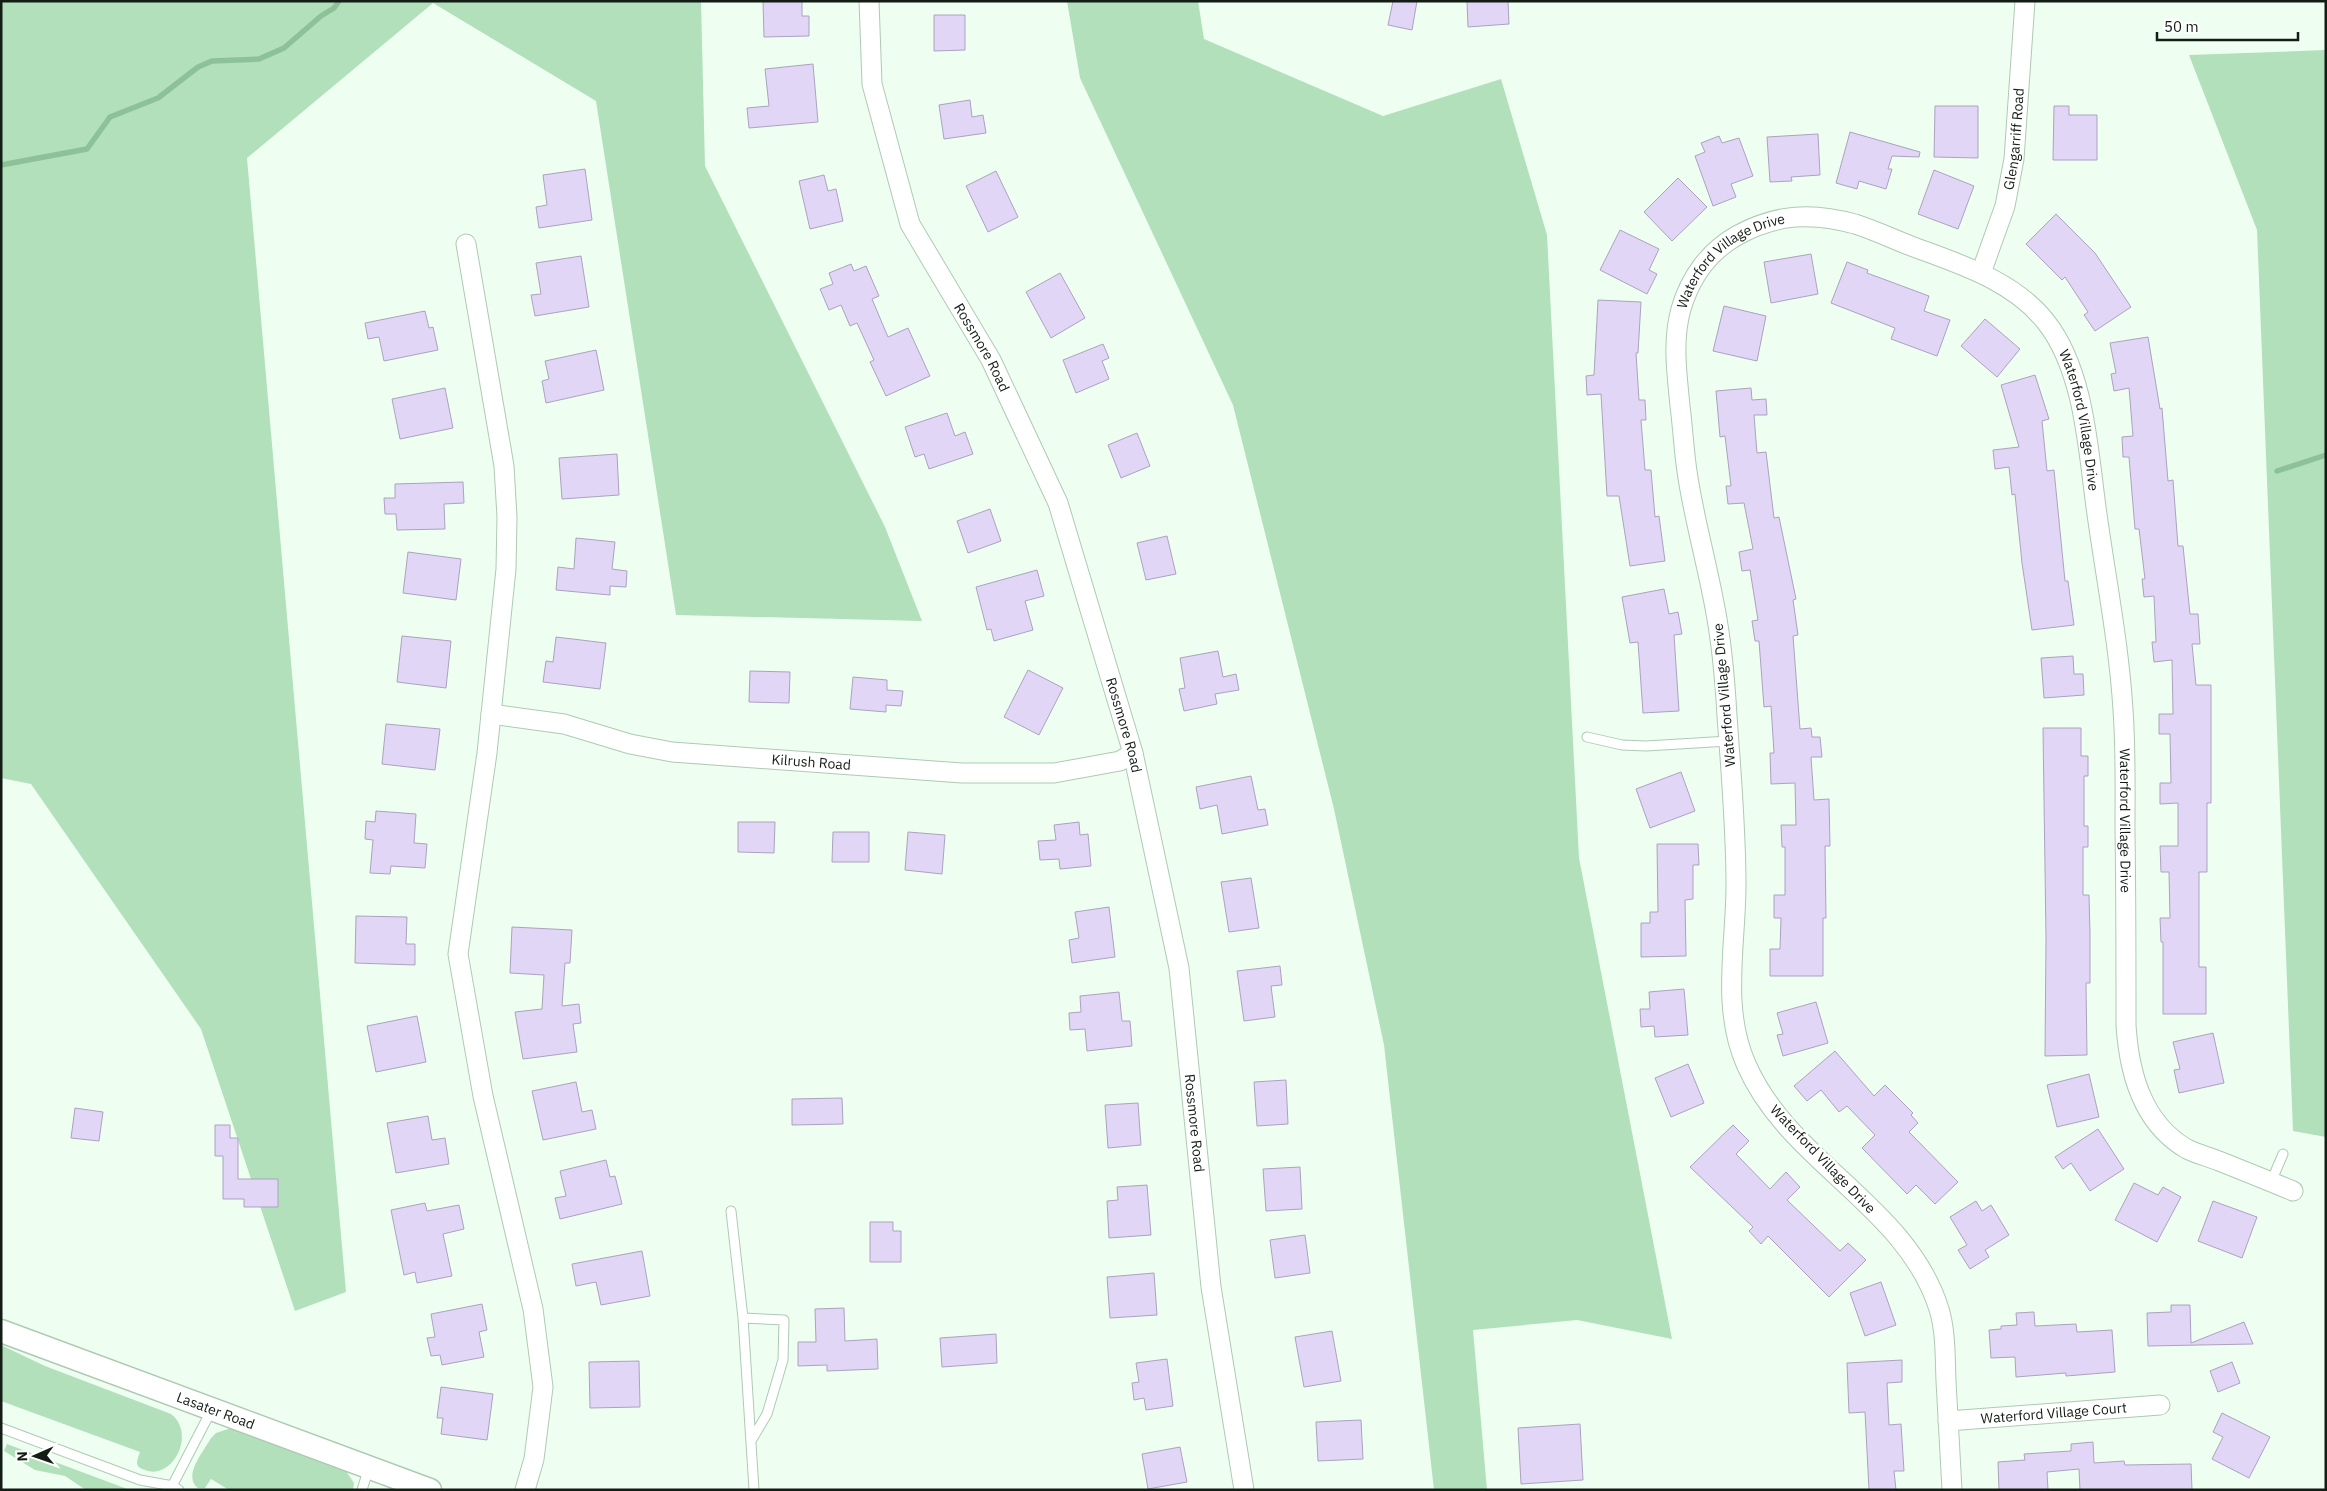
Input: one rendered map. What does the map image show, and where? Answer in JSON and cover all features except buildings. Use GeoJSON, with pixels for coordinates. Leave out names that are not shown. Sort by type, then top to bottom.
{"type":"FeatureCollection","features":[{"type":"Feature","properties":{"kind":"street","name":"Rossmore Road"},"geometry":{"type":"LineString","coordinates":[[869,1],[872,84],[910,224],[991,360],[1058,503],[1133,753],[1179,968],[1211,1287],[1244,1490]]}},
{"type":"Feature","properties":{"kind":"street","name":"Glengarriff Road"},"geometry":{"type":"LineString","coordinates":[[1981,273],[2005,206],[2014,159],[2025,1]]}},
{"type":"Feature","properties":{"kind":"street","name":"Waterford Village Drive"},"geometry":{"type":"LineString","coordinates":[[1952,1490],[1940,1314],[1919,1266],[1898,1238],[1781,1120],[1760,1090],[1745,1062],[1733,1012],[1736,844],[1724,664],[1716,611],[1687,474],[1676,366],[1676,332],[1682,307],[1692,282],[1706,259],[1726,241],[1750,229],[1777,219],[1806,215],[1856,225],[1981,273],[2013,292],[2032,307],[2050,326],[2072,370],[2079,400],[2088,448],[2123,709],[2126,1025],[2132,1072],[2139,1094],[2154,1118],[2170,1136],[2188,1149],[2293,1191]]}},
{"type":"Feature","properties":{"kind":"street"},"geometry":{"type":"LineString","coordinates":[[466,244],[504,466],[506,570],[491,714],[458,954],[482,1096],[533,1309],[543,1386],[534,1459],[525,1490]]}},
{"type":"Feature","properties":{"kind":"street","name":"Kilrush Road"},"geometry":{"type":"LineString","coordinates":[[491,714],[564,724],[630,744],[672,752],[962,774],[1054,773],[1120,761],[1133,753]]}},
{"type":"Feature","properties":{"kind":"street","name":"Lasater Road"},"geometry":{"type":"LineString","coordinates":[[1,1331],[369,1467],[392,1479],[430,1490]]}},
{"type":"Feature","properties":{"kind":"street","name":"Waterford Village Court"},"geometry":{"type":"LineString","coordinates":[[1948,1421],[2160,1405]]}},
{"type":"Feature","properties":{"kind":"lane"},"geometry":{"type":"LineString","coordinates":[[1587,737],[1622,745],[1729,741]]}},
{"type":"Feature","properties":{"kind":"lane"},"geometry":{"type":"LineString","coordinates":[[2271,1182],[2282,1154]]}},
{"type":"Feature","properties":{"kind":"lane"},"geometry":{"type":"LineString","coordinates":[[731,1210],[743,1318],[754,1490]]}},
{"type":"Feature","properties":{"kind":"lane"},"geometry":{"type":"LineString","coordinates":[[743,1318],[784,1320],[783,1360],[767,1414],[751,1441]]}},
{"type":"Feature","properties":{"kind":"lane"},"geometry":{"type":"LineString","coordinates":[[1,1428],[140,1480],[174,1488],[212,1409]]}},
{"type":"Feature","properties":{"kind":"lane"},"geometry":{"type":"LineString","coordinates":[[362,1490],[369,1467]]}},
{"type":"Feature","properties":{"kind":"green space"},"geometry":{"type":"Polygon","coordinates":[[[1,1],[701,1],[705,166],[885,527],[922,621],[676,615],[596,101],[433,3],[247,158],[346,1292],[295,1311],[201,1029],[31,784],[1,778],[1,1]]]}},
{"type":"Feature","properties":{"kind":"green space"},"geometry":{"type":"Polygon","coordinates":[[[1067,1],[1198,1],[1204,39],[1383,116],[1501,79],[1547,235],[1579,858],[1672,1339],[1577,1320],[1473,1330],[1487,1490],[1434,1490],[1384,1045],[1334,809],[1233,405],[1080,78],[1067,1]]]}},
{"type":"Feature","properties":{"kind":"green space"},"geometry":{"type":"Polygon","coordinates":[[[2326,50],[2326,1137],[2293,1131],[2257,230],[2189,55],[2326,50]]]}},
{"type":"Feature","properties":{"kind":"green space"},"geometry":{"type":"Polygon","coordinates":[[[1,1345],[45,1366],[171,1414],[178,1423],[182,1433],[178,1454],[164,1469],[155,1472],[145,1470],[137,1464],[140,1452],[1,1401],[1,1345]]]}},
{"type":"Feature","properties":{"kind":"green space"},"geometry":{"type":"Polygon","coordinates":[[[234,1427],[344,1468],[354,1483],[353,1490],[229,1490],[211,1479],[205,1488],[198,1488],[192,1477],[193,1470],[200,1456],[216,1433],[234,1427]]]}},
{"type":"Feature","properties":{"kind":"green space"},"geometry":{"type":"Polygon","coordinates":[[[7,1444],[130,1490],[86,1490],[65,1476],[35,1470],[4,1451],[7,1444]]]}},
{"type":"Feature","properties":{"kind":"waterway"},"geometry":{"type":"LineString","coordinates":[[1,165],[87,149],[110,117],[158,98],[198,67],[212,61],[259,59],[284,48],[321,16],[334,8],[339,1]]}},
{"type":"Feature","properties":{"kind":"waterway"},"geometry":{"type":"LineString","coordinates":[[2277,471],[2326,455]]}}]}
